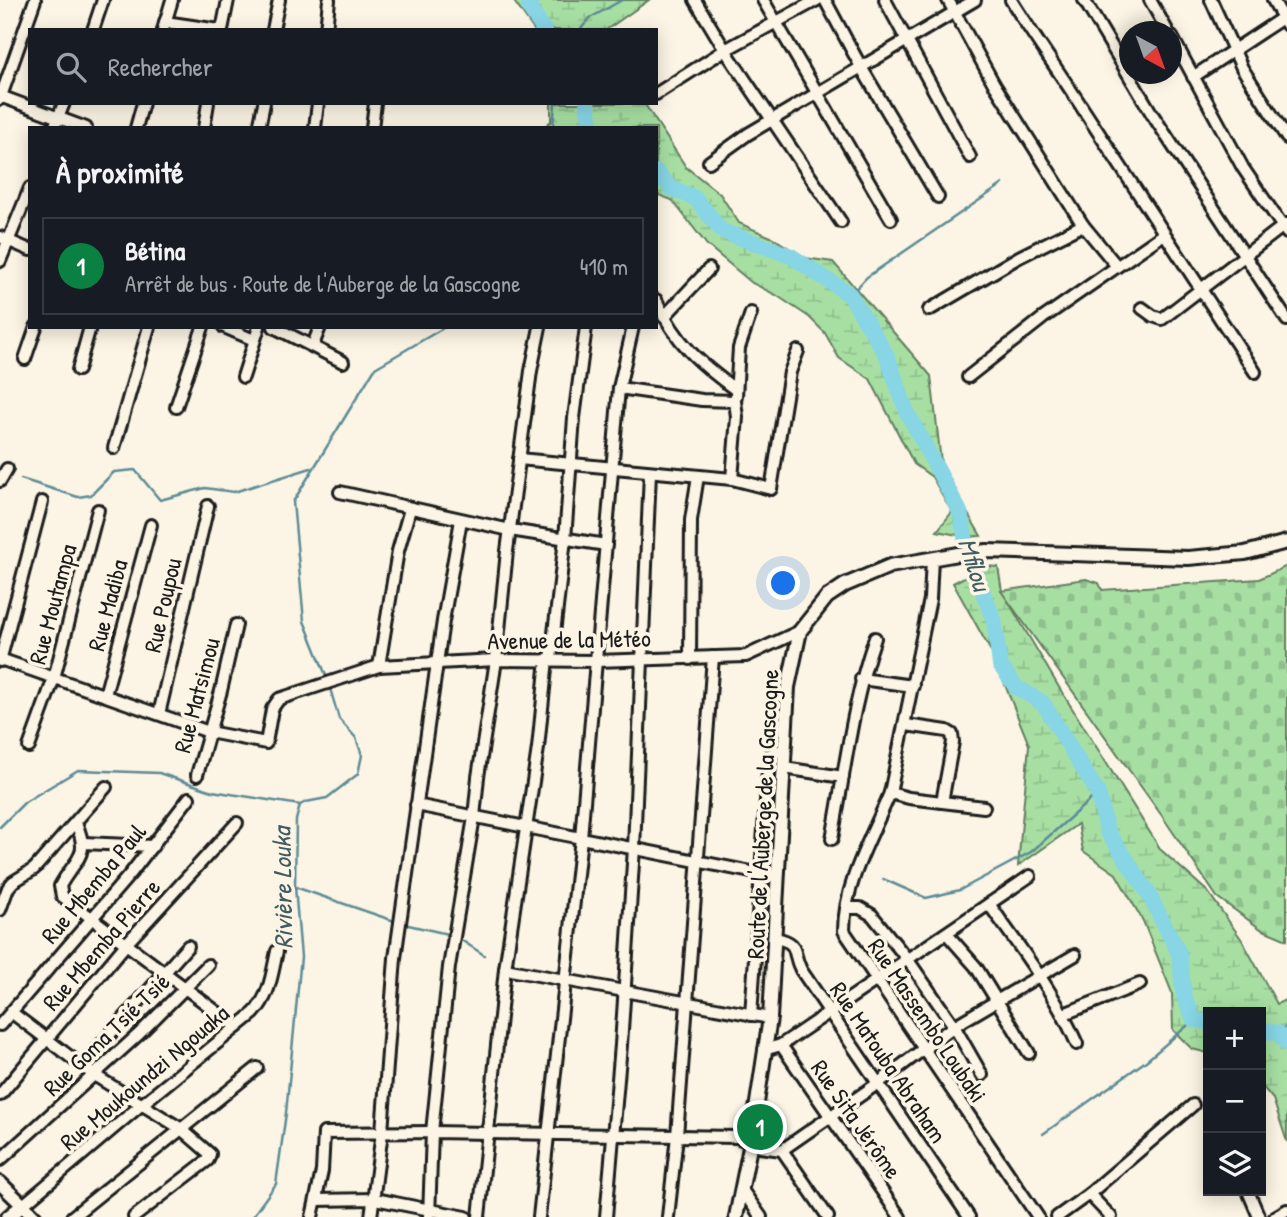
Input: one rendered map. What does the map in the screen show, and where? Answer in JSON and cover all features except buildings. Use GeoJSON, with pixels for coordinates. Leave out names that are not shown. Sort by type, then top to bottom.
{"type":"FeatureCollection","features":[{"type":"Feature","properties":{"kind":"street"},"geometry":{"type":"LineString","coordinates":[[35,0],[0,97],[56,123],[74,126]]}},
{"type":"Feature","properties":{"kind":"street"},"geometry":{"type":"LineString","coordinates":[[94,28],[103,0]]}},
{"type":"Feature","properties":{"kind":"street"},"geometry":{"type":"LineString","coordinates":[[172,0],[164,26],[192,28]]}},
{"type":"Feature","properties":{"kind":"street"},"geometry":{"type":"LineString","coordinates":[[221,28],[228,0]]}},
{"type":"Feature","properties":{"kind":"street"},"geometry":{"type":"LineString","coordinates":[[273,28],[279,0]]}},
{"type":"Feature","properties":{"kind":"street"},"geometry":{"type":"LineString","coordinates":[[326,28],[329,0]]}},
{"type":"Feature","properties":{"kind":"street"},"geometry":{"type":"LineString","coordinates":[[695,0],[771,120],[841,222]]}},
{"type":"Feature","properties":{"kind":"street"},"geometry":{"type":"LineString","coordinates":[[763,0],[891,219]]}},
{"type":"Feature","properties":{"kind":"street"},"geometry":{"type":"LineString","coordinates":[[658,93],[725,50],[817,0]]}},
{"type":"Feature","properties":{"kind":"street"},"geometry":{"type":"LineString","coordinates":[[825,0],[861,67],[938,197]]}},
{"type":"Feature","properties":{"kind":"street"},"geometry":{"type":"LineString","coordinates":[[885,0],[970,157]]}},
{"type":"Feature","properties":{"kind":"street"},"geometry":{"type":"LineString","coordinates":[[948,0],[994,84],[1083,225],[1116,265]]}},
{"type":"Feature","properties":{"kind":"street"},"geometry":{"type":"LineString","coordinates":[[709,162],[771,120],[975,0]]}},
{"type":"Feature","properties":{"kind":"street"},"geometry":{"type":"LineString","coordinates":[[1012,0],[1037,43],[1073,93],[1255,372]]}},
{"type":"Feature","properties":{"kind":"street"},"geometry":{"type":"LineString","coordinates":[[1084,0],[1152,114],[1287,320]]}},
{"type":"Feature","properties":{"kind":"street"},"geometry":{"type":"LineString","coordinates":[[1150,0],[1162,21]]}},
{"type":"Feature","properties":{"kind":"street"},"geometry":{"type":"LineString","coordinates":[[1210,0],[1234,52],[1287,138]]}},
{"type":"Feature","properties":{"kind":"street"},"geometry":{"type":"LineString","coordinates":[[1193,77],[1286,19],[1273,0]]}},
{"type":"Feature","properties":{"kind":"street"},"geometry":{"type":"LineString","coordinates":[[1142,308],[1162,319],[1286,228],[1242,168],[1182,57]]}},
{"type":"Feature","properties":{"kind":"street"},"geometry":{"type":"LineString","coordinates":[[56,123],[63,105]]}},
{"type":"Feature","properties":{"kind":"street"},"geometry":{"type":"LineString","coordinates":[[137,126],[142,105]]}},
{"type":"Feature","properties":{"kind":"street"},"geometry":{"type":"LineString","coordinates":[[204,126],[208,105]]}},
{"type":"Feature","properties":{"kind":"street"},"geometry":{"type":"LineString","coordinates":[[259,126],[264,105]]}},
{"type":"Feature","properties":{"kind":"street"},"geometry":{"type":"LineString","coordinates":[[315,126],[318,105]]}},
{"type":"Feature","properties":{"kind":"street"},"geometry":{"type":"LineString","coordinates":[[372,126],[375,105]]}},
{"type":"Feature","properties":{"kind":"street"},"geometry":{"type":"LineString","coordinates":[[0,261],[4,239],[28,192]]}},
{"type":"Feature","properties":{"kind":"street"},"geometry":{"type":"LineString","coordinates":[[929,310],[1019,257],[1083,225]]}},
{"type":"Feature","properties":{"kind":"street"},"geometry":{"type":"LineString","coordinates":[[968,377],[1043,318],[1164,234]]}},
{"type":"Feature","properties":{"kind":"street"},"geometry":{"type":"LineString","coordinates":[[4,239],[28,249]]}},
{"type":"Feature","properties":{"kind":"street"},"geometry":{"type":"LineString","coordinates":[[664,317],[709,269]]}},
{"type":"Feature","properties":{"kind":"street"},"geometry":{"type":"LineString","coordinates":[[658,304],[664,317],[696,360],[736,396]]}},
{"type":"Feature","properties":{"kind":"street"},"geometry":{"type":"LineString","coordinates":[[732,479],[739,348],[751,313]]}},
{"type":"Feature","properties":{"kind":"street"},"geometry":{"type":"LineString","coordinates":[[25,359],[35,329]]}},
{"type":"Feature","properties":{"kind":"street"},"geometry":{"type":"LineString","coordinates":[[78,370],[89,329]]}},
{"type":"Feature","properties":{"kind":"street"},"geometry":{"type":"LineString","coordinates":[[114,447],[148,329]]}},
{"type":"Feature","properties":{"kind":"street"},"geometry":{"type":"LineString","coordinates":[[176,407],[202,329]]}},
{"type":"Feature","properties":{"kind":"street"},"geometry":{"type":"LineString","coordinates":[[229,329],[254,340]]}},
{"type":"Feature","properties":{"kind":"street"},"geometry":{"type":"LineString","coordinates":[[243,377],[258,329]]}},
{"type":"Feature","properties":{"kind":"street"},"geometry":{"type":"LineString","coordinates":[[278,329],[343,362]]}},
{"type":"Feature","properties":{"kind":"street"},"geometry":{"type":"LineString","coordinates":[[313,345],[319,329]]}},
{"type":"Feature","properties":{"kind":"street"},"geometry":{"type":"LineString","coordinates":[[429,1214],[432,1132],[449,967],[474,817],[496,660],[519,459],[540,329]]}},
{"type":"Feature","properties":{"kind":"street"},"geometry":{"type":"LineString","coordinates":[[478,1217],[505,969],[538,748],[565,539],[573,418],[586,329]]}},
{"type":"Feature","properties":{"kind":"street"},"geometry":{"type":"LineString","coordinates":[[539,1217],[580,838],[619,388],[633,329]]}},
{"type":"Feature","properties":{"kind":"street"},"geometry":{"type":"LineString","coordinates":[[519,459],[732,479],[771,489],[790,372],[798,351]]}},
{"type":"Feature","properties":{"kind":"street"},"geometry":{"type":"LineString","coordinates":[[619,388],[702,400],[736,396]]}},
{"type":"Feature","properties":{"kind":"street"},"geometry":{"type":"LineString","coordinates":[[0,481],[7,470]]}},
{"type":"Feature","properties":{"kind":"street"},"geometry":{"type":"LineString","coordinates":[[606,1217],[634,848],[650,472]]}},
{"type":"Feature","properties":{"kind":"street"},"geometry":{"type":"LineString","coordinates":[[690,659],[691,520],[698,476]]}},
{"type":"Feature","properties":{"kind":"street"},"geometry":{"type":"LineString","coordinates":[[340,492],[510,530],[606,545]]}},
{"type":"Feature","properties":{"kind":"street"},"geometry":{"type":"LineString","coordinates":[[42,502],[0,660],[209,732]]}},
{"type":"Feature","properties":{"kind":"street","name":"Rue Poupou"},"geometry":{"type":"LineString","coordinates":[[159,714],[208,506]]}},
{"type":"Feature","properties":{"kind":"street"},"geometry":{"type":"LineString","coordinates":[[379,666],[398,551],[411,509]]}},
{"type":"Feature","properties":{"kind":"street","name":"Rue Moutampa"},"geometry":{"type":"LineString","coordinates":[[29,747],[54,678],[98,510]]}},
{"type":"Feature","properties":{"kind":"street"},"geometry":{"type":"LineString","coordinates":[[371,1217],[382,1132],[395,958],[437,663],[461,520]]}},
{"type":"Feature","properties":{"kind":"street","name":"Rue Madiba"},"geometry":{"type":"LineString","coordinates":[[105,695],[151,525]]}},
{"type":"Feature","properties":{"kind":"street","name":"Route de l'Auberge de la Gascogne"},"geometry":{"type":"LineString","coordinates":[[736,1217],[751,1142],[770,1018],[788,687],[800,631],[827,597],[845,585],[890,566],[958,554],[987,551],[1188,558],[1245,553],[1287,542]]}},
{"type":"Feature","properties":{"kind":"street","name":"Rue Massembo Loubaki"},"geometry":{"type":"LineString","coordinates":[[932,558],[930,598],[890,793],[859,863],[844,930],[846,937],[1038,1217]]}},
{"type":"Feature","properties":{"kind":"street","name":"Rue Matsimou"},"geometry":{"type":"LineString","coordinates":[[197,775],[236,625]]}},
{"type":"Feature","properties":{"kind":"street","name":"Avenue de la Météo"},"geometry":{"type":"LineString","coordinates":[[209,732],[266,743],[272,709],[279,699],[379,666],[496,660],[596,661],[746,656],[800,631]]}},
{"type":"Feature","properties":{"kind":"street"},"geometry":{"type":"LineString","coordinates":[[832,839],[851,726],[875,638]]}},
{"type":"Feature","properties":{"kind":"street"},"geometry":{"type":"LineString","coordinates":[[668,1217],[677,1136],[713,657]]}},
{"type":"Feature","properties":{"kind":"street"},"geometry":{"type":"LineString","coordinates":[[862,679],[913,686]]}},
{"type":"Feature","properties":{"kind":"street"},"geometry":{"type":"LineString","coordinates":[[906,725],[952,734],[953,742],[942,802]]}},
{"type":"Feature","properties":{"kind":"street"},"geometry":{"type":"LineString","coordinates":[[751,1015],[767,775],[771,753],[785,751]]}},
{"type":"Feature","properties":{"kind":"street"},"geometry":{"type":"LineString","coordinates":[[767,775],[784,772],[843,777]]}},
{"type":"Feature","properties":{"kind":"street"},"geometry":{"type":"LineString","coordinates":[[0,910],[13,882],[34,869],[106,786]]}},
{"type":"Feature","properties":{"kind":"street"},"geometry":{"type":"LineString","coordinates":[[890,793],[984,807]]}},
{"type":"Feature","properties":{"kind":"street","name":"Rue Mbemba Paul"},"geometry":{"type":"LineString","coordinates":[[0,1025],[153,846],[189,798]]}},
{"type":"Feature","properties":{"kind":"street"},"geometry":{"type":"LineString","coordinates":[[416,805],[776,877]]}},
{"type":"Feature","properties":{"kind":"street"},"geometry":{"type":"LineString","coordinates":[[764,819],[780,822]]}},
{"type":"Feature","properties":{"kind":"street","name":"Rue Mbemba Pierre"},"geometry":{"type":"LineString","coordinates":[[0,1095],[127,943],[237,822]]}},
{"type":"Feature","properties":{"kind":"street"},"geometry":{"type":"LineString","coordinates":[[76,823],[83,843],[82,852],[62,882],[60,892],[66,901],[127,943],[237,1027]]}},
{"type":"Feature","properties":{"kind":"street"},"geometry":{"type":"LineString","coordinates":[[83,843],[153,846]]}},
{"type":"Feature","properties":{"kind":"street"},"geometry":{"type":"LineString","coordinates":[[764,1050],[781,1045],[1030,876]]}},
{"type":"Feature","properties":{"kind":"street"},"geometry":{"type":"LineString","coordinates":[[989,904],[1064,1014],[1077,1044]]}},
{"type":"Feature","properties":{"kind":"street"},"geometry":{"type":"LineString","coordinates":[[847,908],[860,908],[872,915],[908,960],[954,1026],[982,1075]]}},
{"type":"Feature","properties":{"kind":"street"},"geometry":{"type":"LineString","coordinates":[[947,934],[976,967],[1029,1053]]}},
{"type":"Feature","properties":{"kind":"street","name":"Rue Matouba Abraham"},"geometry":{"type":"LineString","coordinates":[[775,938],[790,941],[794,945],[795,958],[801,970],[969,1217]]}},
{"type":"Feature","properties":{"kind":"street"},"geometry":{"type":"LineString","coordinates":[[82,1066],[188,946]]}},
{"type":"Feature","properties":{"kind":"street","name":"Rue Moukoundzi Ngouaka"},"geometry":{"type":"LineString","coordinates":[[8,1217],[262,1004],[270,986],[277,951]]}},
{"type":"Feature","properties":{"kind":"street"},"geometry":{"type":"LineString","coordinates":[[312,1217],[323,1171],[324,1133],[548,1133],[614,1137],[737,1137],[760,1147],[782,1150],[954,1026],[1075,955]]}},
{"type":"Feature","properties":{"kind":"street","name":"Rue Goma Tsié Tsié"},"geometry":{"type":"LineString","coordinates":[[0,1160],[139,1034],[208,965]]}},
{"type":"Feature","properties":{"kind":"street"},"geometry":{"type":"LineString","coordinates":[[505,969],[770,1018]]}},
{"type":"Feature","properties":{"kind":"street"},"geometry":{"type":"LineString","coordinates":[[1064,1014],[1140,984]]}},
{"type":"Feature","properties":{"kind":"street"},"geometry":{"type":"LineString","coordinates":[[10,1012],[94,1075],[180,1128],[207,1150],[210,1157],[134,1217]]}},
{"type":"Feature","properties":{"kind":"street","name":"Rue Sita Jérôme"},"geometry":{"type":"LineString","coordinates":[[781,1045],[900,1217]]}},
{"type":"Feature","properties":{"kind":"street"},"geometry":{"type":"LineString","coordinates":[[72,1217],[257,1068]]}},
{"type":"Feature","properties":{"kind":"street"},"geometry":{"type":"LineString","coordinates":[[1057,1217],[1089,1194],[1193,1105]]}},
{"type":"Feature","properties":{"kind":"street"},"geometry":{"type":"LineString","coordinates":[[782,1150],[828,1217]]}},
{"type":"Feature","properties":{"kind":"street"},"geometry":{"type":"LineString","coordinates":[[0,1183],[35,1217]]}},
{"type":"Feature","properties":{"kind":"street"},"geometry":{"type":"LineString","coordinates":[[742,1190],[761,1217]]}},
{"type":"Feature","properties":{"kind":"street"},"geometry":{"type":"LineString","coordinates":[[1089,1194],[1111,1217]]}},
{"type":"Feature","properties":{"kind":"street"},"geometry":{"type":"LineString","coordinates":[[1250,1196],[1259,1217]]}},
{"type":"Feature","properties":{"kind":"street"},"geometry":{"type":"LineString","coordinates":[[316,1200],[375,1199],[429,1214],[466,1217]]}},
{"type":"Feature","properties":{"kind":"street"},"geometry":{"type":"LineString","coordinates":[[1275,1217],[1287,1210]]}},
{"type":"Feature","properties":{"kind":"green space"},"geometry":{"type":"Polygon","coordinates":[[[513,0],[649,0],[609,28],[533,28],[513,0]]]}},
{"type":"Feature","properties":{"kind":"green space"},"geometry":{"type":"Polygon","coordinates":[[[551,105],[645,105],[686,167],[720,194],[739,223],[773,238],[805,258],[833,262],[931,376],[942,470],[981,536],[968,537],[937,531],[952,512],[932,477],[914,464],[870,379],[839,358],[825,333],[809,317],[752,283],[707,245],[672,200],[658,195],[658,126],[545,126],[551,121],[551,105]]]}},
{"type":"Feature","properties":{"kind":"green space"},"geometry":{"type":"Polygon","coordinates":[[[985,566],[998,567],[1002,591],[1161,850],[1208,892],[1242,940],[1277,1004],[1287,999],[1287,1142],[1273,1099],[1266,1091],[1266,1007],[1203,1007],[1203,1052],[1192,1049],[1173,1030],[1172,993],[1143,921],[1116,874],[1083,851],[1078,824],[1018,866],[1029,745],[993,655],[953,583],[985,566]]]}},
{"type":"Feature","properties":{"kind":"green space"},"geometry":{"type":"Polygon","coordinates":[[[1287,566],[1287,940],[1261,929],[1217,897],[1001,591],[1086,579],[1099,583],[1102,590],[1259,579],[1287,566]]]}},
{"type":"Feature","properties":{"kind":"waterway","name":"Mfilou"},"geometry":{"type":"LineString","coordinates":[[531,0],[529,8],[543,28]]}},
{"type":"Feature","properties":{"kind":"waterway"},"geometry":{"type":"LineString","coordinates":[[582,28],[590,18],[622,0]]}},
{"type":"Feature","properties":{"kind":"waterway","name":"Rivière Louka"},"geometry":{"type":"LineString","coordinates":[[553,126],[555,105]]}},
{"type":"Feature","properties":{"kind":"waterway","name":"Mfilou"},"geometry":{"type":"LineString","coordinates":[[587,105],[592,126]]}},
{"type":"Feature","properties":{"kind":"waterway","name":"Mfilou"},"geometry":{"type":"LineString","coordinates":[[658,174],[671,188],[695,198],[722,231],[791,256],[850,295],[887,356],[907,412],[960,512],[970,560],[994,620],[1000,665],[1016,687],[1043,703],[1098,793],[1107,831],[1146,889],[1179,953],[1184,996],[1194,1020],[1203,1021]]}},
{"type":"Feature","properties":{"kind":"waterway"},"geometry":{"type":"LineString","coordinates":[[850,295],[867,277],[1003,184]]}},
{"type":"Feature","properties":{"kind":"waterway","name":"Rivière Louka"},"geometry":{"type":"LineString","coordinates":[[327,678],[304,621],[293,502],[375,368],[442,329]]}},
{"type":"Feature","properties":{"kind":"waterway"},"geometry":{"type":"LineString","coordinates":[[21,479],[78,497],[91,495],[114,472],[135,470],[160,500],[205,488],[234,492],[311,468]]}},
{"type":"Feature","properties":{"kind":"waterway","name":"Rivière Louka"},"geometry":{"type":"LineString","coordinates":[[252,1217],[276,1184],[286,1113],[301,957],[295,887],[296,820],[300,805],[327,798],[358,774],[362,755],[356,738],[339,719],[329,685]]}},
{"type":"Feature","properties":{"kind":"waterway"},"geometry":{"type":"LineString","coordinates":[[0,827],[25,802],[78,770],[159,773],[212,791],[300,805]]}},
{"type":"Feature","properties":{"kind":"waterway"},"geometry":{"type":"LineString","coordinates":[[883,879],[926,898],[960,890],[1031,852],[1098,793]]}},
{"type":"Feature","properties":{"kind":"waterway"},"geometry":{"type":"LineString","coordinates":[[295,887],[397,922]]}},
{"type":"Feature","properties":{"kind":"waterway"},"geometry":{"type":"LineString","coordinates":[[404,924],[452,935]]}},
{"type":"Feature","properties":{"kind":"waterway"},"geometry":{"type":"LineString","coordinates":[[458,938],[484,955]]}},
{"type":"Feature","properties":{"kind":"waterway"},"geometry":{"type":"LineString","coordinates":[[1043,1134],[1146,1061],[1194,1020]]}},
{"type":"Feature","properties":{"kind":"waterway"},"geometry":{"type":"LineString","coordinates":[[1278,1033],[1287,1026]]}},
{"type":"Feature","properties":{"kind":"waterway","name":"Mfilou"},"geometry":{"type":"LineString","coordinates":[[1266,1031],[1278,1033],[1287,1044]]}},
{"type":"Feature","properties":{"kind":"place","name":"Bétina"},"geometry":{"type":"Point","coordinates":[760,1127]}}]}
